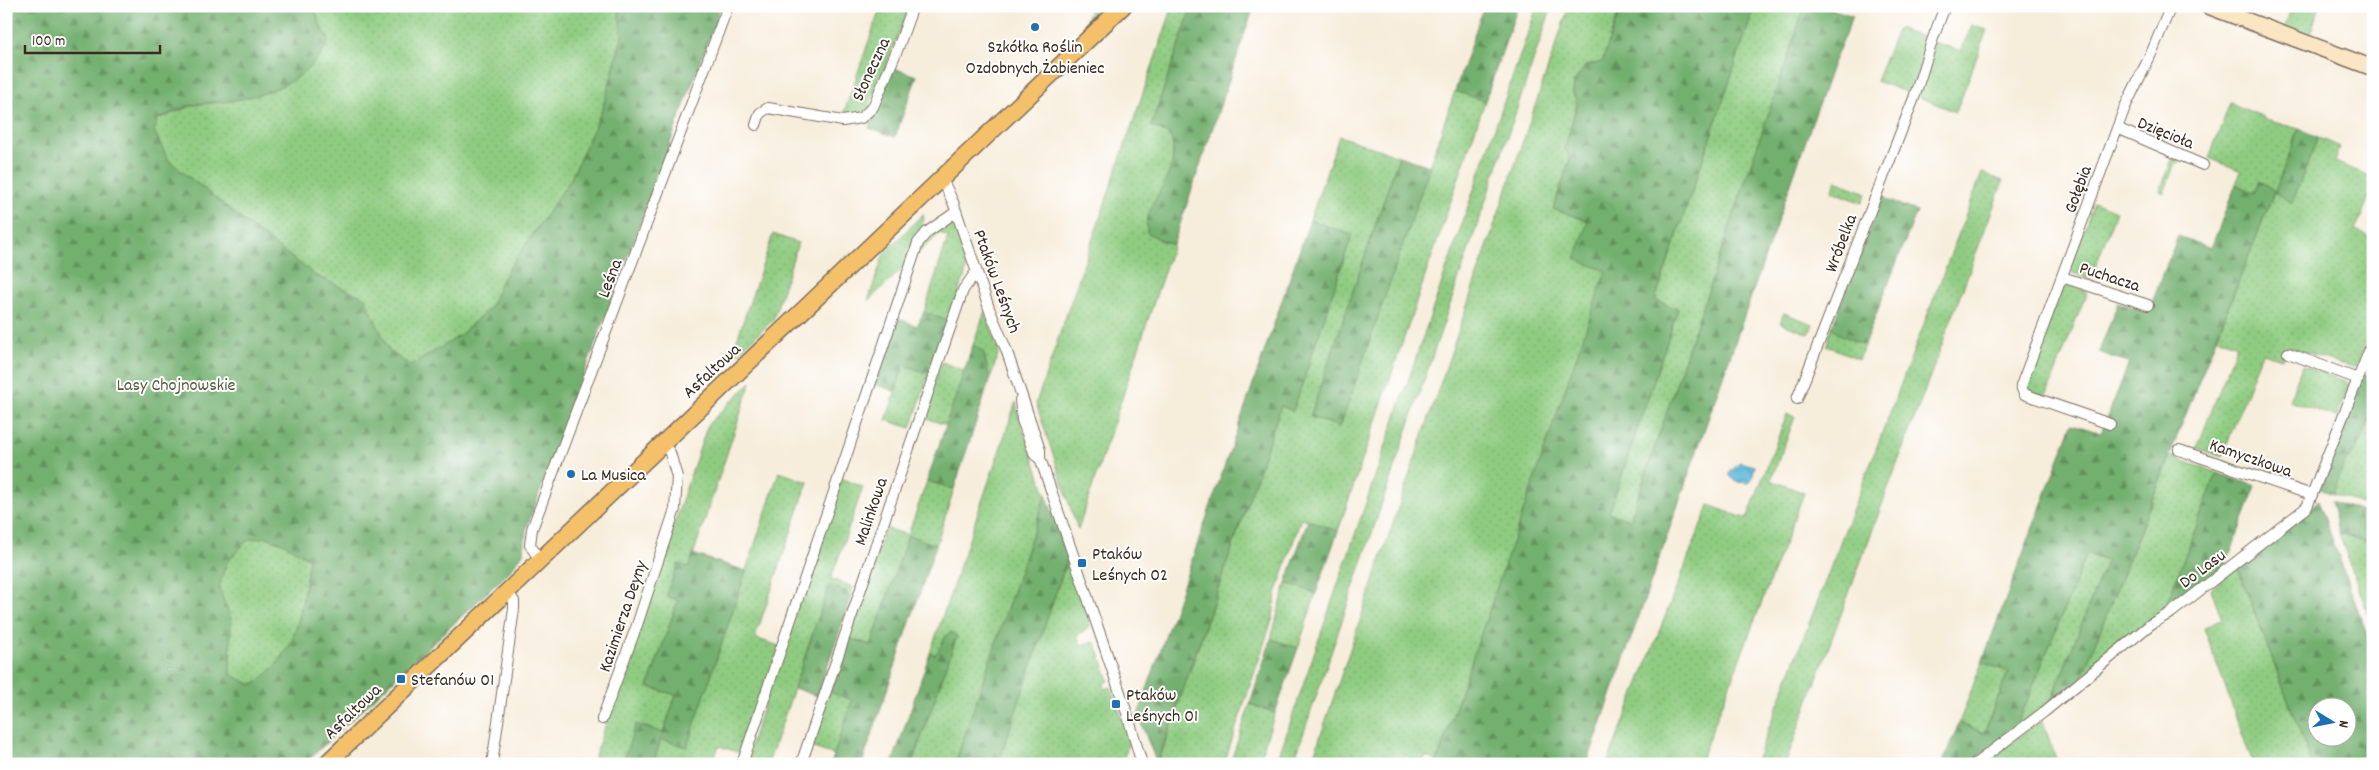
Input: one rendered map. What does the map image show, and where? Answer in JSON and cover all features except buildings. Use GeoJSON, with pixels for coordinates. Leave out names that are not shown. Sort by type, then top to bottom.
{"type":"FeatureCollection","features":[{"type":"Feature","properties":{"kind":"main road","name":"Asfaltowa"},"geometry":{"type":"LineString","coordinates":[[326,764],[1124,6]]}},
{"type":"Feature","properties":{"kind":"street","name":"Leśna"},"geometry":{"type":"LineString","coordinates":[[540,560],[530,545],[532,530],[728,6]]}},
{"type":"Feature","properties":{"kind":"street","name":"Słoneczna"},"geometry":{"type":"LineString","coordinates":[[756,125],[760,113],[768,108],[843,121],[855,120],[868,114],[898,48],[913,6]]}},
{"type":"Feature","properties":{"kind":"street","name":"Wróbelka"},"geometry":{"type":"LineString","coordinates":[[1797,399],[1914,98],[1945,6]]}},
{"type":"Feature","properties":{"kind":"street","name":"Gołębia"},"geometry":{"type":"LineString","coordinates":[[2110,424],[2024,394],[2021,386],[2117,128],[2171,6]]}},
{"type":"Feature","properties":{"kind":"street"},"geometry":{"type":"LineString","coordinates":[[2208,6],[2373,68]]}},
{"type":"Feature","properties":{"kind":"street","name":"Dzięcioła"},"geometry":{"type":"LineString","coordinates":[[2117,128],[2203,165]]}},
{"type":"Feature","properties":{"kind":"street","name":"Ptaków Leśnych"},"geometry":{"type":"LineString","coordinates":[[942,179],[1006,349],[1021,396],[1019,403],[1022,420],[1030,445],[1035,455],[1040,458],[1127,713],[1142,764]]}},
{"type":"Feature","properties":{"kind":"street"},"geometry":{"type":"LineString","coordinates":[[742,764],[918,243],[927,232],[956,212]]}},
{"type":"Feature","properties":{"kind":"street","name":"Malinkowa"},"geometry":{"type":"LineString","coordinates":[[801,764],[963,290],[976,272]]}},
{"type":"Feature","properties":{"kind":"street","name":"Puchacza"},"geometry":{"type":"LineString","coordinates":[[2062,277],[2148,305]]}},
{"type":"Feature","properties":{"kind":"street","name":"Do Lasu"},"geometry":{"type":"LineString","coordinates":[[1975,764],[2050,707],[2151,624],[2172,612],[2302,514],[2312,495],[2373,341]]}},
{"type":"Feature","properties":{"kind":"street"},"geometry":{"type":"LineString","coordinates":[[2288,353],[2358,379]]}},
{"type":"Feature","properties":{"kind":"street","name":"Kazimierza Deyny"},"geometry":{"type":"LineString","coordinates":[[602,719],[675,509],[677,478],[670,453],[663,442]]}},
{"type":"Feature","properties":{"kind":"street","name":"Kamyczkowa"},"geometry":{"type":"LineString","coordinates":[[2179,450],[2312,495]]}},
{"type":"Feature","properties":{"kind":"street"},"geometry":{"type":"LineString","coordinates":[[492,764],[514,609],[514,601],[507,591]]}},
{"type":"Feature","properties":{"kind":"green space","name":"Lasy Chojnowskie"},"geometry":{"type":"Polygon","coordinates":[[[6,6],[314,6],[320,25],[329,40],[322,53],[301,75],[288,83],[259,95],[244,99],[198,104],[180,109],[158,119],[154,131],[169,161],[263,236],[316,276],[365,298],[389,351],[411,366],[459,336],[490,308],[502,279],[571,179],[603,108],[622,37],[618,6],[721,6],[526,529],[524,552],[509,572],[304,764],[6,764],[6,6]],[[266,537],[248,540],[226,563],[219,588],[231,619],[230,674],[252,685],[268,673],[280,659],[296,630],[300,614],[309,559],[285,544],[266,537]]]}},
{"type":"Feature","properties":{"kind":"green space"},"geometry":{"type":"Polygon","coordinates":[[[314,6],[618,6],[622,37],[603,108],[571,179],[502,279],[490,308],[459,336],[411,366],[389,351],[365,298],[316,276],[263,236],[169,161],[154,131],[158,119],[194,105],[231,101],[329,40],[320,25],[314,6]]]}},
{"type":"Feature","properties":{"kind":"green space"},"geometry":{"type":"Polygon","coordinates":[[[881,6],[910,6],[869,107],[861,114],[842,118],[881,6]]]}},
{"type":"Feature","properties":{"kind":"green space"},"geometry":{"type":"Polygon","coordinates":[[[1091,6],[1106,6],[1083,28],[1091,6]]]}},
{"type":"Feature","properties":{"kind":"green space"},"geometry":{"type":"Polygon","coordinates":[[[1173,6],[1192,6],[1151,126],[1169,134],[1173,156],[1168,178],[1147,219],[1157,239],[1173,245],[1078,530],[1036,403],[1173,6]]]}},
{"type":"Feature","properties":{"kind":"green space"},"geometry":{"type":"Polygon","coordinates":[[[1192,6],[1254,6],[1173,245],[1147,233],[1147,218],[1167,177],[1173,156],[1173,145],[1169,134],[1151,126],[1192,6]]]}},
{"type":"Feature","properties":{"kind":"green space"},"geometry":{"type":"Polygon","coordinates":[[[1484,6],[1518,6],[1485,101],[1455,91],[1484,6]]]}},
{"type":"Feature","properties":{"kind":"green space"},"geometry":{"type":"Polygon","coordinates":[[[1537,6],[1552,6],[1293,764],[1276,764],[1537,6]]]}},
{"type":"Feature","properties":{"kind":"green space"},"geometry":{"type":"Polygon","coordinates":[[[1569,6],[1621,6],[1602,62],[1585,66],[1573,92],[1577,104],[1565,148],[1570,159],[1553,209],[1588,221],[1607,271],[1437,761],[1427,757],[1420,761],[1405,756],[1402,764],[1311,764],[1569,6]]]}},
{"type":"Feature","properties":{"kind":"green space"},"geometry":{"type":"Polygon","coordinates":[[[1621,6],[1755,6],[1655,300],[1678,309],[1609,513],[1630,520],[1805,6],[1823,6],[1853,16],[1832,66],[1587,764],[1436,764],[1606,271],[1575,259],[1588,221],[1553,209],[1570,159],[1565,148],[1577,104],[1573,92],[1574,82],[1585,66],[1602,62],[1621,6]]]}},
{"type":"Feature","properties":{"kind":"green space"},"geometry":{"type":"Polygon","coordinates":[[[1755,6],[1805,6],[1630,520],[1609,513],[1678,309],[1655,300],[1755,6]]]}},
{"type":"Feature","properties":{"kind":"green space"},"geometry":{"type":"Polygon","coordinates":[[[2292,6],[2320,6],[2309,36],[2285,27],[2292,6]]]}},
{"type":"Feature","properties":{"kind":"green space"},"geometry":{"type":"Polygon","coordinates":[[[1972,25],[1987,30],[1956,112],[1918,96],[1934,42],[1961,51],[1972,25]]]}},
{"type":"Feature","properties":{"kind":"green space"},"geometry":{"type":"Polygon","coordinates":[[[1898,28],[1928,39],[1911,94],[1876,81],[1898,28]]]}},
{"type":"Feature","properties":{"kind":"green space"},"geometry":{"type":"Polygon","coordinates":[[[893,68],[917,76],[895,137],[869,128],[893,68]]]}},
{"type":"Feature","properties":{"kind":"green space"},"geometry":{"type":"Polygon","coordinates":[[[1455,91],[1485,101],[1338,531],[1301,518],[1276,594],[1273,617],[1224,764],[1158,764],[1281,406],[1293,411],[1352,235],[1310,220],[1339,136],[1399,156],[1310,417],[1340,427],[1455,91]]]}},
{"type":"Feature","properties":{"kind":"green space"},"geometry":{"type":"Polygon","coordinates":[[[2230,103],[2264,117],[2263,119],[2299,129],[2275,191],[2292,203],[2318,137],[2340,147],[2335,162],[2373,177],[2373,188],[2355,231],[2373,238],[2373,324],[2357,365],[2352,367],[2288,347],[2282,359],[2262,353],[2222,457],[2197,448],[2237,345],[2217,337],[2274,192],[2259,180],[2254,193],[2236,184],[2241,171],[2209,158],[2230,103]]]}},
{"type":"Feature","properties":{"kind":"green space"},"geometry":{"type":"Polygon","coordinates":[[[2299,129],[2318,137],[2292,203],[2274,192],[2081,679],[2051,701],[2107,560],[2087,553],[2016,728],[1969,764],[1942,764],[1959,723],[1984,733],[2008,672],[1982,662],[2072,424],[2101,433],[2129,363],[2099,352],[2118,302],[2148,313],[2178,236],[2211,248],[2236,184],[2254,193],[2259,180],[2275,191],[2299,129]]]}},
{"type":"Feature","properties":{"kind":"green space"},"geometry":{"type":"Polygon","coordinates":[[[1399,156],[1430,166],[1340,427],[1310,417],[1399,156]]]}},
{"type":"Feature","properties":{"kind":"green space"},"geometry":{"type":"Polygon","coordinates":[[[2172,159],[2180,162],[2179,164],[2175,163],[2164,193],[2160,191],[2172,159]]]}},
{"type":"Feature","properties":{"kind":"green space"},"geometry":{"type":"Polygon","coordinates":[[[1982,173],[2003,181],[1785,764],[1755,764],[1982,173]]]}},
{"type":"Feature","properties":{"kind":"green space"},"geometry":{"type":"Polygon","coordinates":[[[1836,181],[1866,193],[1862,203],[1832,191],[1836,181]]]}},
{"type":"Feature","properties":{"kind":"green space"},"geometry":{"type":"Polygon","coordinates":[[[1883,194],[1887,200],[1917,211],[1864,345],[1837,333],[1832,326],[1883,194]]]}},
{"type":"Feature","properties":{"kind":"green space"},"geometry":{"type":"Polygon","coordinates":[[[2094,202],[2116,211],[2091,279],[2073,273],[2070,266],[2094,202]]]}},
{"type":"Feature","properties":{"kind":"green space"},"geometry":{"type":"Polygon","coordinates":[[[923,214],[924,219],[910,262],[868,301],[884,253],[923,214]]]}},
{"type":"Feature","properties":{"kind":"green space"},"geometry":{"type":"Polygon","coordinates":[[[1310,220],[1352,235],[1293,411],[1281,406],[1157,764],[1138,715],[1310,220]]]}},
{"type":"Feature","properties":{"kind":"green space"},"geometry":{"type":"Polygon","coordinates":[[[952,222],[957,226],[966,263],[965,275],[948,321],[924,312],[948,237],[940,233],[917,255],[931,234],[941,226],[952,222]]]}},
{"type":"Feature","properties":{"kind":"green space"},"geometry":{"type":"Polygon","coordinates":[[[773,234],[798,243],[773,320],[730,360],[773,234]]]}},
{"type":"Feature","properties":{"kind":"green space"},"geometry":{"type":"Polygon","coordinates":[[[2069,285],[2087,292],[2046,397],[2028,392],[2025,385],[2062,289],[2069,285]]]}},
{"type":"Feature","properties":{"kind":"green space"},"geometry":{"type":"Polygon","coordinates":[[[985,311],[999,352],[990,379],[984,354],[973,345],[985,311]]]}},
{"type":"Feature","properties":{"kind":"green space"},"geometry":{"type":"Polygon","coordinates":[[[924,312],[948,321],[929,374],[904,365],[895,391],[873,384],[895,317],[917,326],[924,312]]]}},
{"type":"Feature","properties":{"kind":"green space"},"geometry":{"type":"Polygon","coordinates":[[[1784,313],[1813,324],[1809,334],[1780,323],[1784,313]]]}},
{"type":"Feature","properties":{"kind":"green space"},"geometry":{"type":"Polygon","coordinates":[[[1832,326],[1837,333],[1864,345],[1859,359],[1827,346],[1832,326]]]}},
{"type":"Feature","properties":{"kind":"green space"},"geometry":{"type":"Polygon","coordinates":[[[973,345],[983,351],[990,379],[954,489],[927,481],[973,345]]]}},
{"type":"Feature","properties":{"kind":"green space"},"geometry":{"type":"Polygon","coordinates":[[[942,362],[965,371],[946,425],[923,417],[942,362]]]}},
{"type":"Feature","properties":{"kind":"green space"},"geometry":{"type":"Polygon","coordinates":[[[904,365],[929,374],[911,428],[886,420],[904,365]]]}},
{"type":"Feature","properties":{"kind":"green space"},"geometry":{"type":"Polygon","coordinates":[[[2302,366],[2347,382],[2349,385],[2337,417],[2289,401],[2302,366]]]}},
{"type":"Feature","properties":{"kind":"green space"},"geometry":{"type":"Polygon","coordinates":[[[2365,373],[2373,379],[2373,413],[2356,450],[2344,463],[2333,494],[2320,489],[2365,373]]]}},
{"type":"Feature","properties":{"kind":"green space"},"geometry":{"type":"Polygon","coordinates":[[[751,382],[689,567],[667,596],[678,600],[648,687],[676,695],[663,733],[636,724],[622,764],[592,764],[708,424],[751,382]]]}},
{"type":"Feature","properties":{"kind":"green space"},"geometry":{"type":"Polygon","coordinates":[[[1016,402],[1020,420],[1046,494],[955,764],[912,764],[957,636],[946,635],[942,647],[934,655],[930,653],[1016,402]]]}},
{"type":"Feature","properties":{"kind":"green space"},"geometry":{"type":"Polygon","coordinates":[[[2373,413],[2373,508],[2333,494],[2344,463],[2356,450],[2373,413]]]}},
{"type":"Feature","properties":{"kind":"green space"},"geometry":{"type":"Polygon","coordinates":[[[1787,414],[1795,417],[1771,480],[1804,493],[1699,764],[1607,764],[1709,505],[1747,519],[1787,414]]]}},
{"type":"Feature","properties":{"kind":"green space"},"geometry":{"type":"Polygon","coordinates":[[[2170,456],[2217,473],[2163,613],[2081,678],[2170,456]]]}},
{"type":"Feature","properties":{"kind":"green space"},"geometry":{"type":"Polygon","coordinates":[[[779,472],[808,482],[755,638],[779,646],[743,754],[719,746],[712,764],[653,764],[661,739],[687,747],[779,472]]]}},
{"type":"Feature","properties":{"kind":"green space"},"geometry":{"type":"Polygon","coordinates":[[[2217,473],[2256,486],[2225,567],[2163,613],[2217,473]]]}},
{"type":"Feature","properties":{"kind":"green space"},"geometry":{"type":"Polygon","coordinates":[[[841,478],[863,487],[831,579],[853,587],[850,601],[845,591],[829,586],[768,764],[744,764],[841,478]]]}},
{"type":"Feature","properties":{"kind":"green space"},"geometry":{"type":"Polygon","coordinates":[[[927,481],[954,489],[936,545],[908,536],[871,645],[849,638],[885,528],[908,535],[927,481]]]}},
{"type":"Feature","properties":{"kind":"green space"},"geometry":{"type":"Polygon","coordinates":[[[1046,494],[1068,557],[998,764],[955,764],[1046,494]]]}},
{"type":"Feature","properties":{"kind":"green space"},"geometry":{"type":"Polygon","coordinates":[[[2318,500],[2373,651],[2373,764],[2312,764],[2237,566],[2311,510],[2318,500]]]}},
{"type":"Feature","properties":{"kind":"green space"},"geometry":{"type":"Polygon","coordinates":[[[2331,501],[2373,516],[2373,544],[2339,532],[2331,501]]]}},
{"type":"Feature","properties":{"kind":"green space"},"geometry":{"type":"Polygon","coordinates":[[[1308,520],[1338,531],[1316,593],[1286,583],[1308,520]]]}},
{"type":"Feature","properties":{"kind":"green space"},"geometry":{"type":"Polygon","coordinates":[[[2339,533],[2373,544],[2373,629],[2339,533]]]}},
{"type":"Feature","properties":{"kind":"green space"},"geometry":{"type":"Polygon","coordinates":[[[908,535],[936,545],[862,764],[831,764],[852,700],[830,692],[849,638],[871,645],[908,535]]]}},
{"type":"Feature","properties":{"kind":"green space"},"geometry":{"type":"Polygon","coordinates":[[[266,537],[285,544],[309,559],[299,620],[288,649],[281,662],[271,672],[252,685],[229,674],[231,619],[218,589],[226,563],[248,540],[266,537]]]}},
{"type":"Feature","properties":{"kind":"green space"},"geometry":{"type":"Polygon","coordinates":[[[2087,553],[2107,560],[2051,701],[2016,728],[2087,553]]]}},
{"type":"Feature","properties":{"kind":"green space"},"geometry":{"type":"Polygon","coordinates":[[[693,554],[746,571],[687,747],[661,739],[653,764],[622,764],[636,724],[663,733],[676,695],[648,687],[678,600],[666,596],[678,564],[689,567],[693,554]]]}},
{"type":"Feature","properties":{"kind":"green space"},"geometry":{"type":"Polygon","coordinates":[[[1068,557],[1089,617],[1089,628],[1077,635],[1081,645],[1093,642],[1096,644],[1109,681],[1104,683],[1105,689],[1111,687],[1116,700],[1114,701],[1116,707],[1118,707],[1130,739],[1122,764],[998,764],[1068,557]]]}},
{"type":"Feature","properties":{"kind":"green space"},"geometry":{"type":"Polygon","coordinates":[[[2237,566],[2312,764],[2253,764],[2204,628],[2222,619],[2211,589],[2237,566]]]}},
{"type":"Feature","properties":{"kind":"green space"},"geometry":{"type":"Polygon","coordinates":[[[1286,583],[1316,593],[1298,648],[1271,639],[1286,583]]]}},
{"type":"Feature","properties":{"kind":"green space"},"geometry":{"type":"Polygon","coordinates":[[[829,586],[846,591],[850,601],[817,696],[794,688],[829,586]]]}},
{"type":"Feature","properties":{"kind":"green space"},"geometry":{"type":"Polygon","coordinates":[[[951,632],[957,636],[912,764],[892,764],[930,653],[934,655],[937,652],[946,636],[951,632]]]}},
{"type":"Feature","properties":{"kind":"green space"},"geometry":{"type":"Polygon","coordinates":[[[1271,639],[1298,648],[1275,713],[1250,704],[1271,639]]]}},
{"type":"Feature","properties":{"kind":"green space"},"geometry":{"type":"Polygon","coordinates":[[[1982,662],[2008,672],[1984,733],[1959,723],[1982,662]]]}},
{"type":"Feature","properties":{"kind":"green space"},"geometry":{"type":"Polygon","coordinates":[[[830,692],[853,700],[834,755],[811,747],[830,692]]]}},
{"type":"Feature","properties":{"kind":"green space"},"geometry":{"type":"Polygon","coordinates":[[[1250,704],[1275,713],[1258,764],[1230,764],[1250,704]]]}},
{"type":"Feature","properties":{"kind":"green space"},"geometry":{"type":"Polygon","coordinates":[[[2042,720],[2058,764],[1984,764],[2042,720]]]}},
{"type":"Feature","properties":{"kind":"water"},"geometry":{"type":"Polygon","coordinates":[[[1740,462],[1755,466],[1751,481],[1748,483],[1736,482],[1730,476],[1730,472],[1740,462]]]}},
{"type":"Feature","properties":{"kind":"place","name":"Szkółka Roślin Ozdobnych Żabieniec"},"geometry":{"type":"Point","coordinates":[1035,27]}},
{"type":"Feature","properties":{"kind":"place","name":"La Musica"},"geometry":{"type":"Point","coordinates":[571,474]}},
{"type":"Feature","properties":{"kind":"place","name":"Ptaków Leśnych 02"},"geometry":{"type":"Point","coordinates":[1082,563]}},
{"type":"Feature","properties":{"kind":"place","name":"Stefanów 01"},"geometry":{"type":"Point","coordinates":[401,679]}},
{"type":"Feature","properties":{"kind":"place","name":"Ptaków Leśnych 01"},"geometry":{"type":"Point","coordinates":[1116,704]}}]}
